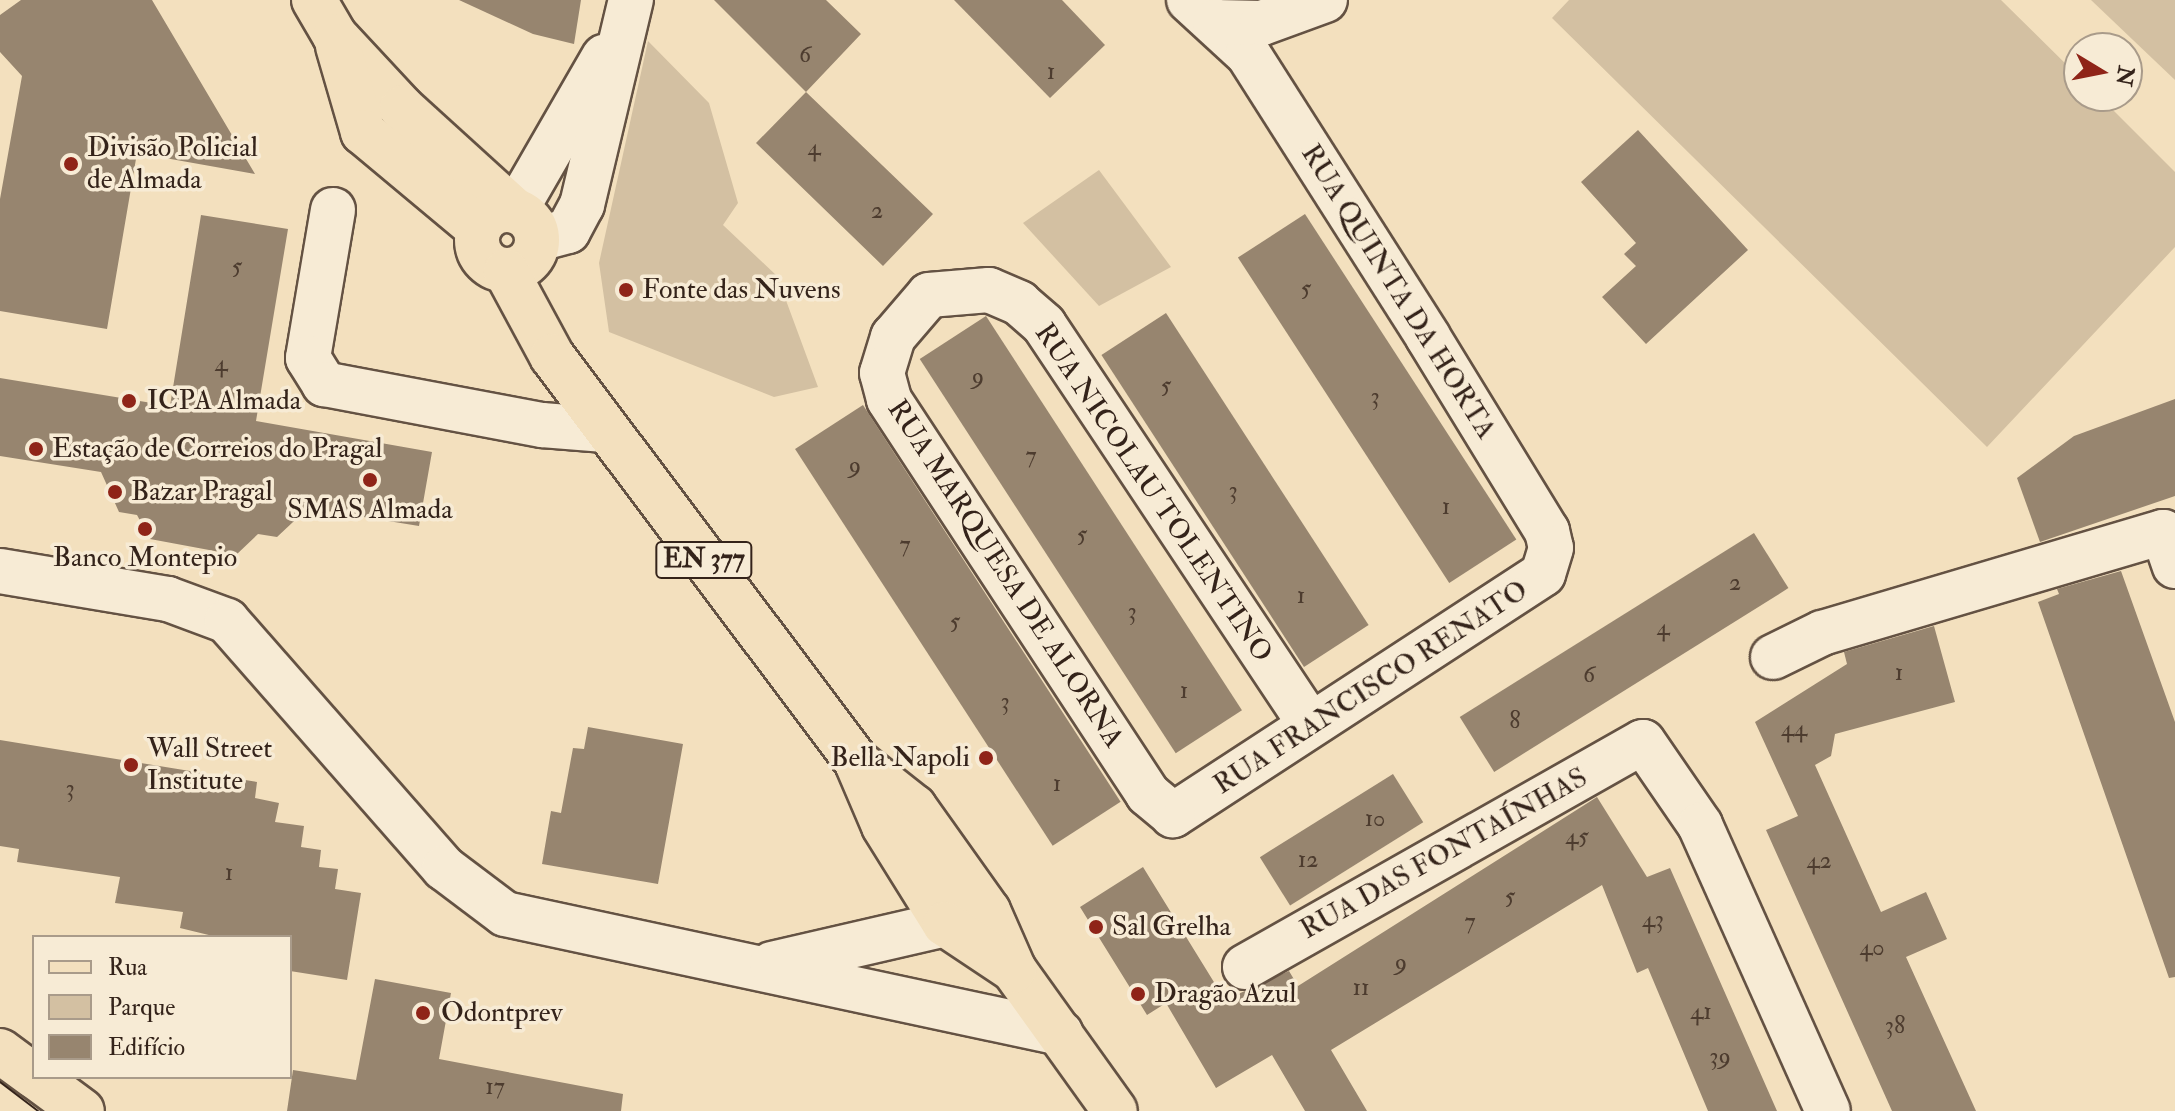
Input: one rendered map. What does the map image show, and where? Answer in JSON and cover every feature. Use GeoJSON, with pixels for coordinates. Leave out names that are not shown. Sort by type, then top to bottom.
{"type":"FeatureCollection","features":[{"type":"Feature","properties":{"kind":"main road","name":"EN 377"},"geometry":{"type":"LineString","coordinates":[[324,18],[363,132],[510,226],[552,356]]}},
{"type":"Feature","properties":{"kind":"main road","name":"EN 377"},"geometry":{"type":"LineString","coordinates":[[510,226],[479,252],[506,271],[552,356],[857,762],[884,826],[945,924],[1007,951]]}},
{"type":"Feature","properties":{"kind":"main road","name":"EN 377"},"geometry":{"type":"LineString","coordinates":[[857,762],[914,807],[1060,1033],[1115,1111]]}},
{"type":"Feature","properties":{"kind":"main road"},"geometry":{"type":"LineString","coordinates":[[0,1051],[32,1074]]}},
{"type":"Feature","properties":{"kind":"main road"},"geometry":{"type":"LineString","coordinates":[[39,1079],[82,1111]]}},
{"type":"Feature","properties":{"kind":"street"},"geometry":{"type":"LineString","coordinates":[[1202,11],[1262,23],[1325,0]]}},
{"type":"Feature","properties":{"kind":"street"},"geometry":{"type":"LineString","coordinates":[[510,226],[568,231],[582,205],[628,10]]}},
{"type":"Feature","properties":{"kind":"street","name":"RUA QUINTA DA HORTA"},"geometry":{"type":"LineString","coordinates":[[1202,11],[1248,54],[1547,531]]}},
{"type":"Feature","properties":{"kind":"street"},"geometry":{"type":"LineString","coordinates":[[333,210],[308,358],[324,384],[542,425],[605,430]]}},
{"type":"Feature","properties":{"kind":"street","name":"RUA NICOLAU TOLENTINO"},"geometry":{"type":"LineString","coordinates":[[929,295],[989,290],[1019,303],[1044,325],[1309,723]]}},
{"type":"Feature","properties":{"kind":"street","name":"RUA MARQUESA DE ALORNA"},"geometry":{"type":"LineString","coordinates":[[929,295],[893,337],[882,373],[889,399],[1160,810]]}},
{"type":"Feature","properties":{"kind":"street","name":"RUA FRANCISCO RENATO"},"geometry":{"type":"LineString","coordinates":[[1160,810],[1179,815],[1309,723],[1536,581],[1550,558],[1547,531]]}},
{"type":"Feature","properties":{"kind":"street"},"geometry":{"type":"LineString","coordinates":[[1773,657],[1822,633],[2163,532],[2175,566]]}},
{"type":"Feature","properties":{"kind":"street"},"geometry":{"type":"LineString","coordinates":[[0,571],[168,599],[227,621],[444,868],[505,914],[765,965],[1060,1033]]}},
{"type":"Feature","properties":{"kind":"street","name":"RUA DAS FONTAÍNHAS"},"geometry":{"type":"LineString","coordinates":[[1245,967],[1643,742],[1700,825],[1828,1111]]}},
{"type":"Feature","properties":{"kind":"street"},"geometry":{"type":"LineString","coordinates":[[765,965],[945,924]]}},
{"type":"Feature","properties":{"kind":"green space"},"geometry":{"type":"Polygon","coordinates":[[[1569,0],[2001,0],[2063,61],[2063,112],[2115,112],[2175,172],[2175,247],[1987,447],[1552,18],[1569,0]]]}},
{"type":"Feature","properties":{"kind":"green space"},"geometry":{"type":"Polygon","coordinates":[[[2091,0],[2175,0],[2175,80],[2143,50],[2143,32],[2125,32],[2091,0]]]}},
{"type":"Feature","properties":{"kind":"green space"},"geometry":{"type":"Polygon","coordinates":[[[648,41],[709,103],[738,203],[723,225],[777,276],[818,387],[774,397],[609,332],[599,263],[648,41]]]}},
{"type":"Feature","properties":{"kind":"green space"},"geometry":{"type":"Polygon","coordinates":[[[1099,170],[1171,267],[1099,306],[1023,223],[1099,170]]]}},
{"type":"Feature","properties":{"kind":"building","name":"Divisão Policial de Almada"},"geometry":{"type":"Polygon","coordinates":[[[21,0],[152,0],[255,174],[137,153],[107,329],[0,311],[0,199],[22,76],[0,52],[0,15],[21,0]]]}},
{"type":"Feature","properties":{"kind":"building"},"geometry":{"type":"Polygon","coordinates":[[[459,0],[581,0],[574,44],[533,34],[459,0]]]}},
{"type":"Feature","properties":{"kind":"building"},"geometry":{"type":"Polygon","coordinates":[[[714,0],[826,0],[861,34],[806,92],[714,0]]]}},
{"type":"Feature","properties":{"kind":"building"},"geometry":{"type":"Polygon","coordinates":[[[954,0],[1062,0],[1105,45],[1050,98],[954,0]]]}},
{"type":"Feature","properties":{"kind":"building"},"geometry":{"type":"Polygon","coordinates":[[[806,92],[933,214],[883,266],[756,143],[806,92]]]}},
{"type":"Feature","properties":{"kind":"building"},"geometry":{"type":"Polygon","coordinates":[[[1638,130],[1748,250],[1646,344],[1602,297],[1636,266],[1624,254],[1636,243],[1581,182],[1638,130]]]}},
{"type":"Feature","properties":{"kind":"building"},"geometry":{"type":"Polygon","coordinates":[[[1305,214],[1516,539],[1449,583],[1238,258],[1305,214]]]}},
{"type":"Feature","properties":{"kind":"building"},"geometry":{"type":"Polygon","coordinates":[[[201,215],[288,229],[256,421],[432,452],[419,526],[308,508],[277,537],[258,534],[236,555],[150,539],[137,515],[119,512],[101,472],[0,456],[0,378],[170,406],[201,215]]]}},
{"type":"Feature","properties":{"kind":"building"},"geometry":{"type":"Polygon","coordinates":[[[1166,313],[1369,625],[1304,667],[1101,355],[1166,313]]]}},
{"type":"Feature","properties":{"kind":"building"},"geometry":{"type":"Polygon","coordinates":[[[986,316],[1242,710],[1176,753],[920,359],[986,316]]]}},
{"type":"Feature","properties":{"kind":"building"},"geometry":{"type":"Polygon","coordinates":[[[2175,399],[2175,496],[2040,542],[2017,478],[2074,436],[2175,399]]]}},
{"type":"Feature","properties":{"kind":"building"},"geometry":{"type":"Polygon","coordinates":[[[863,405],[1121,802],[1053,846],[795,449],[863,405]]]}},
{"type":"Feature","properties":{"kind":"building"},"geometry":{"type":"Polygon","coordinates":[[[1754,533],[1788,588],[1494,772],[1460,717],[1754,533]]]}},
{"type":"Feature","properties":{"kind":"building"},"geometry":{"type":"Polygon","coordinates":[[[2121,571],[2175,722],[2175,977],[2169,978],[2038,602],[2059,594],[2057,589],[2121,571]]]}},
{"type":"Feature","properties":{"kind":"building"},"geometry":{"type":"Polygon","coordinates":[[[1934,626],[1955,702],[1835,734],[1831,756],[1815,765],[1881,912],[1926,892],[1947,939],[1906,957],[1976,1111],[1892,1111],[1766,830],[1798,816],[1755,722],[1847,664],[1844,652],[1934,626]]]}},
{"type":"Feature","properties":{"kind":"building"},"geometry":{"type":"Polygon","coordinates":[[[588,727],[683,744],[658,884],[542,864],[551,811],[561,813],[573,748],[584,749],[588,727]]]}},
{"type":"Feature","properties":{"kind":"building"},"geometry":{"type":"Polygon","coordinates":[[[0,740],[257,782],[255,798],[279,803],[275,822],[304,826],[301,847],[321,850],[319,867],[338,869],[335,889],[361,893],[347,980],[292,971],[292,935],[209,935],[180,928],[183,912],[115,903],[120,877],[17,862],[19,849],[0,846],[0,740]]]}},
{"type":"Feature","properties":{"kind":"building"},"geometry":{"type":"Polygon","coordinates":[[[1393,774],[1423,822],[1290,906],[1260,857],[1393,774]]]}},
{"type":"Feature","properties":{"kind":"building"},"geometry":{"type":"Polygon","coordinates":[[[1597,797],[1647,877],[1670,868],[1777,1111],[1708,1111],[1648,968],[1637,973],[1602,885],[1331,1050],[1367,1111],[1305,1111],[1272,1055],[1216,1088],[1166,1003],[1147,1015],[1080,907],[1143,867],[1225,1000],[1289,971],[1298,986],[1597,797]]]}},
{"type":"Feature","properties":{"kind":"building"},"geometry":{"type":"Polygon","coordinates":[[[375,979],[451,993],[439,1059],[623,1094],[621,1111],[287,1111],[293,1070],[356,1080],[375,979]]]}},
{"type":"Feature","properties":{"kind":"tram line"},"geometry":{"type":"LineString","coordinates":[[0,1082],[38,1111]]}},
{"type":"Feature","properties":{"kind":"place","name":"Divisão Policial de Almada"},"geometry":{"type":"Point","coordinates":[71,164]}},
{"type":"Feature","properties":{"kind":"place","name":"Fonte das Nuvens"},"geometry":{"type":"Point","coordinates":[626,290]}},
{"type":"Feature","properties":{"kind":"place","name":"ICPA Almada"},"geometry":{"type":"Point","coordinates":[129,401]}},
{"type":"Feature","properties":{"kind":"place","name":"Estação de Correios do Pragal"},"geometry":{"type":"Point","coordinates":[36,449]}},
{"type":"Feature","properties":{"kind":"place","name":"SMAS Almada"},"geometry":{"type":"Point","coordinates":[370,480]}},
{"type":"Feature","properties":{"kind":"place","name":"Bazar Pragal"},"geometry":{"type":"Point","coordinates":[115,492]}},
{"type":"Feature","properties":{"kind":"place","name":"Banco Montepio"},"geometry":{"type":"Point","coordinates":[145,529]}},
{"type":"Feature","properties":{"kind":"place","name":"Bella Napoli"},"geometry":{"type":"Point","coordinates":[986,758]}},
{"type":"Feature","properties":{"kind":"place","name":"Wall Street Institute"},"geometry":{"type":"Point","coordinates":[131,765]}},
{"type":"Feature","properties":{"kind":"place","name":"Sal Grelha"},"geometry":{"type":"Point","coordinates":[1096,927]}},
{"type":"Feature","properties":{"kind":"place","name":"Dragão Azul"},"geometry":{"type":"Point","coordinates":[1138,994]}},
{"type":"Feature","properties":{"kind":"place","name":"Odontprev"},"geometry":{"type":"Point","coordinates":[423,1013]}}]}
